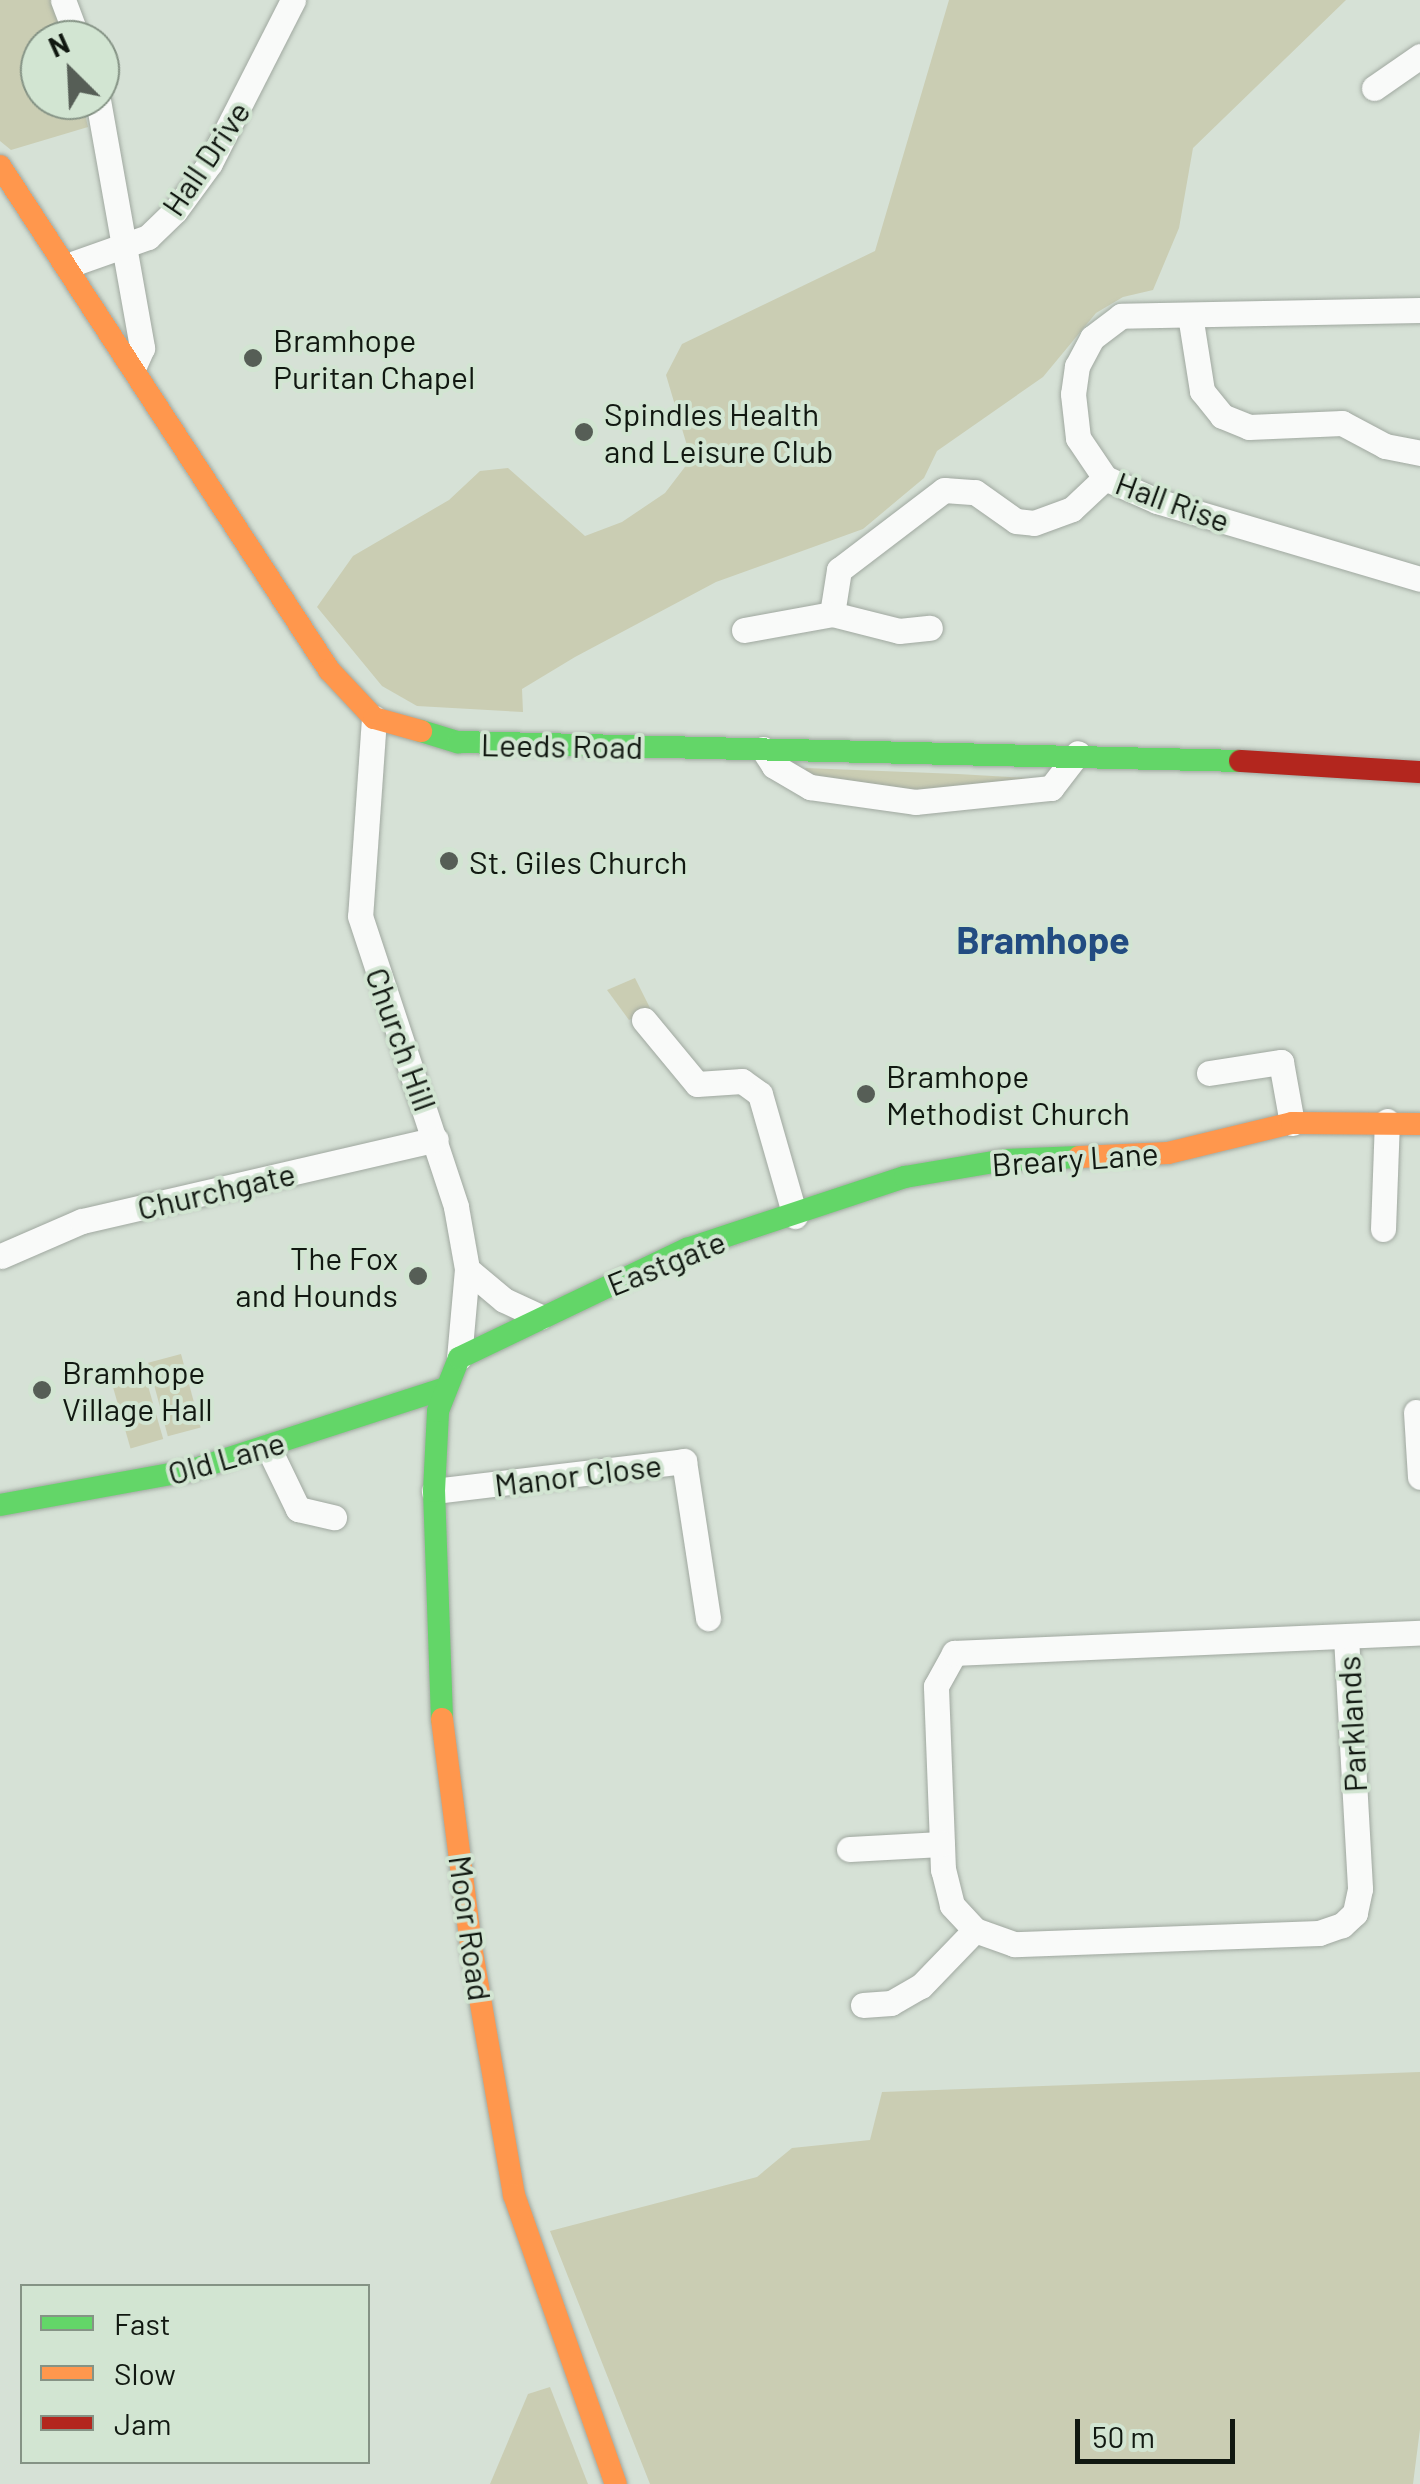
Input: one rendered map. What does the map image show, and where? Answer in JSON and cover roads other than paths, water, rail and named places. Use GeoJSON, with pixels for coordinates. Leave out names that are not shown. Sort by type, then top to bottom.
{"type":"FeatureCollection","features":[{"type":"Feature","properties":{"kind":"main road"},"geometry":{"type":"LineString","coordinates":[[0,166],[70,265],[329,670],[374,718]]}},
{"type":"Feature","properties":{"kind":"main road","name":"Leeds Road"},"geometry":{"type":"LineString","coordinates":[[374,718],[458,742],[1078,753],[1420,772]]}},
{"type":"Feature","properties":{"kind":"main road","name":"Breary Lane"},"geometry":{"type":"LineString","coordinates":[[795,1216],[906,1177],[1005,1160],[1168,1153],[1292,1123],[1420,1124]]}},
{"type":"Feature","properties":{"kind":"main road","name":"Eastgate"},"geometry":{"type":"LineString","coordinates":[[459,1358],[687,1249],[795,1216]]}},
{"type":"Feature","properties":{"kind":"main road","name":"Moor Road"},"geometry":{"type":"LineString","coordinates":[[459,1358],[446,1388],[434,1491],[441,1710],[514,2195],[616,2484]]}},
{"type":"Feature","properties":{"kind":"main road","name":"Old Lane"},"geometry":{"type":"LineString","coordinates":[[0,1504],[160,1477],[268,1447],[446,1388]]}},
{"type":"Feature","properties":{"kind":"street","name":"Hall Drive"},"geometry":{"type":"LineString","coordinates":[[70,265],[125,248],[176,211],[210,162],[292,0]]}},
{"type":"Feature","properties":{"kind":"street"},"geometry":{"type":"LineString","coordinates":[[1374,88],[1420,56]]}},
{"type":"Feature","properties":{"kind":"street"},"geometry":{"type":"LineString","coordinates":[[102,120],[142,348],[134,366]]}},
{"type":"Feature","properties":{"kind":"street","name":"Hall Rise"},"geometry":{"type":"LineString","coordinates":[[1420,310],[1122,316],[1092,338],[1077,366],[1078,438],[1105,478],[1157,501],[1420,579]]}},
{"type":"Feature","properties":{"kind":"street"},"geometry":{"type":"LineString","coordinates":[[1190,315],[1202,392],[1222,416],[1249,428],[1342,423],[1385,446],[1420,453]]}},
{"type":"Feature","properties":{"kind":"street"},"geometry":{"type":"LineString","coordinates":[[832,614],[838,570],[944,490],[975,492],[1016,521],[1034,523],[1072,508],[1105,478]]}},
{"type":"Feature","properties":{"kind":"street"},"geometry":{"type":"LineString","coordinates":[[744,630],[832,614],[899,631],[930,628]]}},
{"type":"Feature","properties":{"kind":"street","name":"Church Hill"},"geometry":{"type":"LineString","coordinates":[[374,718],[360,916],[436,1139],[467,1268],[459,1358]]}},
{"type":"Feature","properties":{"kind":"street"},"geometry":{"type":"LineString","coordinates":[[763,749],[774,766],[810,787],[915,802],[1051,788],[1078,753]]}},
{"type":"Feature","properties":{"kind":"street"},"geometry":{"type":"LineString","coordinates":[[644,1020],[697,1084],[742,1081],[760,1094],[795,1216]]}},
{"type":"Feature","properties":{"kind":"street"},"geometry":{"type":"LineString","coordinates":[[1209,1073],[1282,1062],[1292,1123]]}},
{"type":"Feature","properties":{"kind":"street"},"geometry":{"type":"LineString","coordinates":[[1382,1229],[1387,1121]]}},
{"type":"Feature","properties":{"kind":"street","name":"Churchgate"},"geometry":{"type":"LineString","coordinates":[[1,1256],[82,1220],[436,1139]]}},
{"type":"Feature","properties":{"kind":"street"},"geometry":{"type":"LineString","coordinates":[[467,1268],[504,1300],[540,1317]]}},
{"type":"Feature","properties":{"kind":"street"},"geometry":{"type":"LineString","coordinates":[[1416,1412],[1420,1478]]}},
{"type":"Feature","properties":{"kind":"street"},"geometry":{"type":"LineString","coordinates":[[268,1447],[298,1509],[334,1517]]}},
{"type":"Feature","properties":{"kind":"street","name":"Manor Close"},"geometry":{"type":"LineString","coordinates":[[434,1491],[684,1461],[708,1618]]}},
{"type":"Feature","properties":{"kind":"street"},"geometry":{"type":"LineString","coordinates":[[1346,1637],[1420,1633]]}},
{"type":"Feature","properties":{"kind":"street","name":"Parklands"},"geometry":{"type":"LineString","coordinates":[[1346,1637],[1360,1889],[1355,1913],[1342,1925],[1318,1932],[1014,1944],[974,1930],[952,1904],[942,1844],[936,1686],[954,1654],[1346,1637]]}},
{"type":"Feature","properties":{"kind":"street"},"geometry":{"type":"LineString","coordinates":[[849,1850],[942,1844]]}},
{"type":"Feature","properties":{"kind":"street"},"geometry":{"type":"LineString","coordinates":[[862,2006],[891,2003],[921,1986],[974,1930]]}},
{"type":"Feature","properties":{"kind":"place","name":"Bramhope Puritan Chapel"},"geometry":{"type":"Point","coordinates":[253,358]}},
{"type":"Feature","properties":{"kind":"place","name":"Spindles Health and Leisure Club"},"geometry":{"type":"Point","coordinates":[584,432]}},
{"type":"Feature","properties":{"kind":"place","name":"St. Giles Church"},"geometry":{"type":"Point","coordinates":[449,861]}},
{"type":"Feature","properties":{"kind":"place","name":"Bramhope Methodist Church"},"geometry":{"type":"Point","coordinates":[866,1094]}},
{"type":"Feature","properties":{"kind":"place","name":"The Fox and Hounds"},"geometry":{"type":"Point","coordinates":[418,1276]}},
{"type":"Feature","properties":{"kind":"place","name":"Bramhope Village Hall"},"geometry":{"type":"Point","coordinates":[42,1390]}},
{"type":"Feature","properties":{"kind":"district","name":"Bramhope"},"geometry":{"type":"Point","coordinates":[1043,940]}}]}
